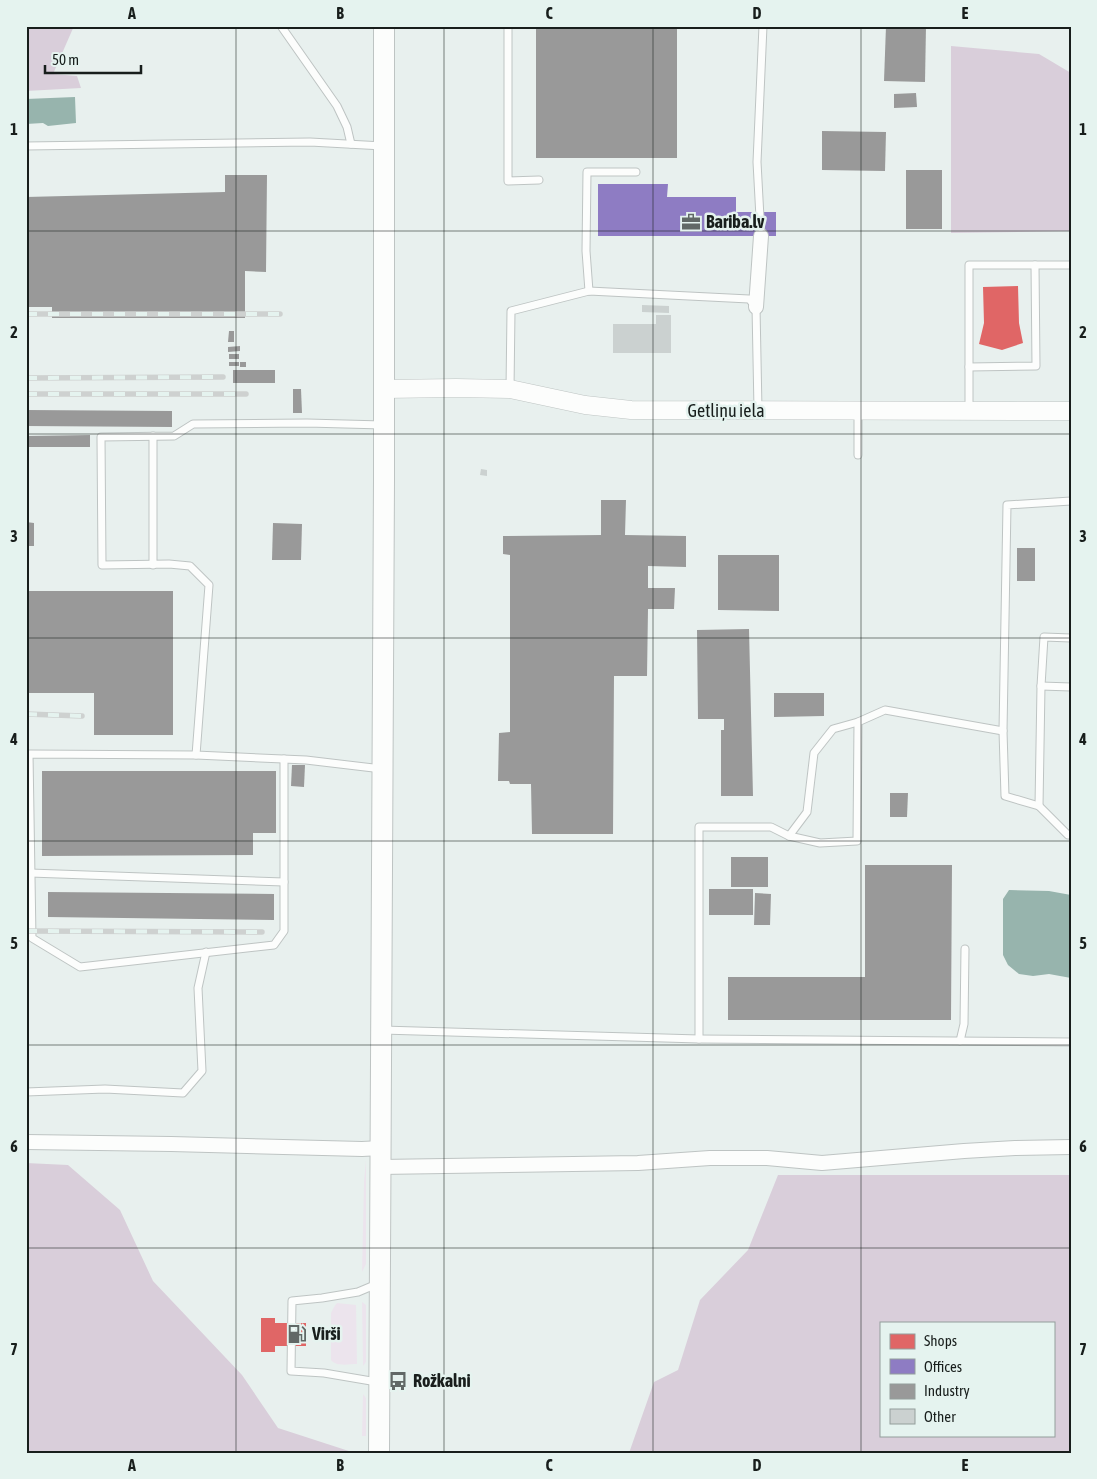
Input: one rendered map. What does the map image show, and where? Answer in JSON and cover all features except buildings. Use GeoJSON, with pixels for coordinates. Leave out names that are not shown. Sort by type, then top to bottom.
{"type":"FeatureCollection","features":[{"type":"Feature","properties":{"kind":"main road"},"geometry":{"type":"LineString","coordinates":[[379,1445],[382,1030],[384,26]]}},
{"type":"Feature","properties":{"kind":"street"},"geometry":{"type":"LineString","coordinates":[[756,307],[761,236]]}},
{"type":"Feature","properties":{"kind":"street","name":"Getliņu iela"},"geometry":{"type":"LineString","coordinates":[[384,389],[456,388],[510,390],[585,405],[631,410],[1071,411]]}},
{"type":"Feature","properties":{"kind":"street"},"geometry":{"type":"LineString","coordinates":[[26,1142],[362,1149],[381,1158],[638,1163],[710,1158],[767,1158],[822,1163],[964,1151],[1071,1147]]}},
{"type":"Feature","properties":{"kind":"lane"},"geometry":{"type":"LineString","coordinates":[[281,26],[337,106],[347,127],[351,144]]}},
{"type":"Feature","properties":{"kind":"lane"},"geometry":{"type":"LineString","coordinates":[[508,26],[508,181],[539,180]]}},
{"type":"Feature","properties":{"kind":"lane"},"geometry":{"type":"LineString","coordinates":[[761,236],[757,162],[763,26]]}},
{"type":"Feature","properties":{"kind":"lane"},"geometry":{"type":"LineString","coordinates":[[26,146],[310,142],[383,146]]}},
{"type":"Feature","properties":{"kind":"lane"},"geometry":{"type":"LineString","coordinates":[[589,291],[586,251],[587,172],[636,172]]}},
{"type":"Feature","properties":{"kind":"lane"},"geometry":{"type":"LineString","coordinates":[[969,411],[969,265],[1071,265]]}},
{"type":"Feature","properties":{"kind":"lane"},"geometry":{"type":"LineString","coordinates":[[969,367],[1036,366],[1035,265]]}},
{"type":"Feature","properties":{"kind":"lane"},"geometry":{"type":"LineString","coordinates":[[510,390],[511,312],[589,291],[748,299],[756,307],[758,411]]}},
{"type":"Feature","properties":{"kind":"lane"},"geometry":{"type":"LineString","coordinates":[[858,411],[858,455]]}},
{"type":"Feature","properties":{"kind":"lane"},"geometry":{"type":"LineString","coordinates":[[196,755],[209,585],[190,566],[102,565],[101,437],[174,436],[193,424],[307,423],[384,425]]}},
{"type":"Feature","properties":{"kind":"lane"},"geometry":{"type":"LineString","coordinates":[[153,436],[153,565]]}},
{"type":"Feature","properties":{"kind":"lane"},"geometry":{"type":"LineString","coordinates":[[1071,500],[1007,505],[1003,730],[1005,796],[1039,806],[1068,835],[1071,835]]}},
{"type":"Feature","properties":{"kind":"lane"},"geometry":{"type":"LineString","coordinates":[[1039,806],[1041,686],[1044,637],[1071,638]]}},
{"type":"Feature","properties":{"kind":"lane"},"geometry":{"type":"LineString","coordinates":[[1041,686],[1071,687]]}},
{"type":"Feature","properties":{"kind":"lane"},"geometry":{"type":"LineString","coordinates":[[789,836],[807,812],[814,753],[833,729],[858,722],[885,710],[1003,730]]}},
{"type":"Feature","properties":{"kind":"lane"},"geometry":{"type":"LineString","coordinates":[[699,1039],[699,827],[771,827],[789,836],[820,843],[857,841],[858,722]]}},
{"type":"Feature","properties":{"kind":"lane"},"geometry":{"type":"LineString","coordinates":[[284,759],[284,931],[274,945],[80,967],[32,938],[29,913],[28,754],[196,755],[284,759],[331,762],[382,769]]}},
{"type":"Feature","properties":{"kind":"lane"},"geometry":{"type":"LineString","coordinates":[[30,873],[284,882]]}},
{"type":"Feature","properties":{"kind":"lane"},"geometry":{"type":"LineString","coordinates":[[960,1041],[964,1024],[965,949]]}},
{"type":"Feature","properties":{"kind":"lane"},"geometry":{"type":"LineString","coordinates":[[26,1092],[105,1089],[183,1093],[202,1071],[198,988],[206,952]]}},
{"type":"Feature","properties":{"kind":"lane"},"geometry":{"type":"LineString","coordinates":[[382,1030],[699,1039],[1071,1042]]}},
{"type":"Feature","properties":{"kind":"lane"},"geometry":{"type":"LineString","coordinates":[[380,1283],[358,1292],[322,1298],[292,1300],[291,1371],[324,1372],[380,1382]]}},
{"type":"Feature","properties":{"kind":"shaded area"},"geometry":{"type":"Polygon","coordinates":[[[26,26],[74,26],[53,74],[77,76],[81,88],[26,91],[26,26]]]}},
{"type":"Feature","properties":{"kind":"shaded area"},"geometry":{"type":"Polygon","coordinates":[[[951,46],[1039,54],[1071,73],[1071,231],[951,233],[951,46]]]}},
{"type":"Feature","properties":{"kind":"shaded area"},"geometry":{"type":"Polygon","coordinates":[[[75,97],[76,123],[48,126],[43,123],[26,124],[26,99],[75,97]]]}},
{"type":"Feature","properties":{"kind":"shaded area"},"geometry":{"type":"Polygon","coordinates":[[[1009,890],[1049,891],[1071,895],[1071,978],[1049,974],[1033,976],[1019,974],[1008,965],[1003,955],[1003,899],[1009,890]]]}},
{"type":"Feature","properties":{"kind":"shaded area"},"geometry":{"type":"Polygon","coordinates":[[[366,1160],[366,1264],[362,1272],[364,1181],[366,1160]]]}},
{"type":"Feature","properties":{"kind":"shaded area"},"geometry":{"type":"Polygon","coordinates":[[[26,1163],[68,1165],[120,1210],[153,1281],[242,1375],[278,1428],[355,1453],[26,1453],[26,1163]]]}},
{"type":"Feature","properties":{"kind":"shaded area"},"geometry":{"type":"Polygon","coordinates":[[[778,1175],[1071,1175],[1071,1453],[629,1453],[654,1382],[678,1370],[700,1300],[748,1250],[778,1175]]]}},
{"type":"Feature","properties":{"kind":"shaded area"},"geometry":{"type":"Polygon","coordinates":[[[362,1302],[366,1305],[366,1362],[363,1366],[362,1302]]]}},
{"type":"Feature","properties":{"kind":"shaded area"},"geometry":{"type":"Polygon","coordinates":[[[337,1303],[356,1305],[357,1364],[339,1364],[331,1360],[331,1313],[337,1303]]]}},
{"type":"Feature","properties":{"kind":"shaded area"},"geometry":{"type":"Polygon","coordinates":[[[363,1394],[366,1398],[366,1436],[362,1436],[363,1394]]]}},
{"type":"Feature","properties":{"kind":"railway"},"geometry":{"type":"LineString","coordinates":[[26,314],[280,314]]}},
{"type":"Feature","properties":{"kind":"railway"},"geometry":{"type":"LineString","coordinates":[[26,378],[223,377]]}},
{"type":"Feature","properties":{"kind":"railway"},"geometry":{"type":"LineString","coordinates":[[26,394],[246,394]]}},
{"type":"Feature","properties":{"kind":"railway"},"geometry":{"type":"LineString","coordinates":[[26,714],[82,716]]}},
{"type":"Feature","properties":{"kind":"railway"},"geometry":{"type":"LineString","coordinates":[[26,931],[262,932]]}},
{"type":"Feature","properties":{"kind":"place","name":"Bariba.lv"},"geometry":{"type":"Point","coordinates":[691,222]}},
{"type":"Feature","properties":{"kind":"place","name":"Virši"},"geometry":{"type":"Point","coordinates":[297,1334]}},
{"type":"Feature","properties":{"kind":"place","name":"Rožkalni"},"geometry":{"type":"Point","coordinates":[398,1381]}}]}
